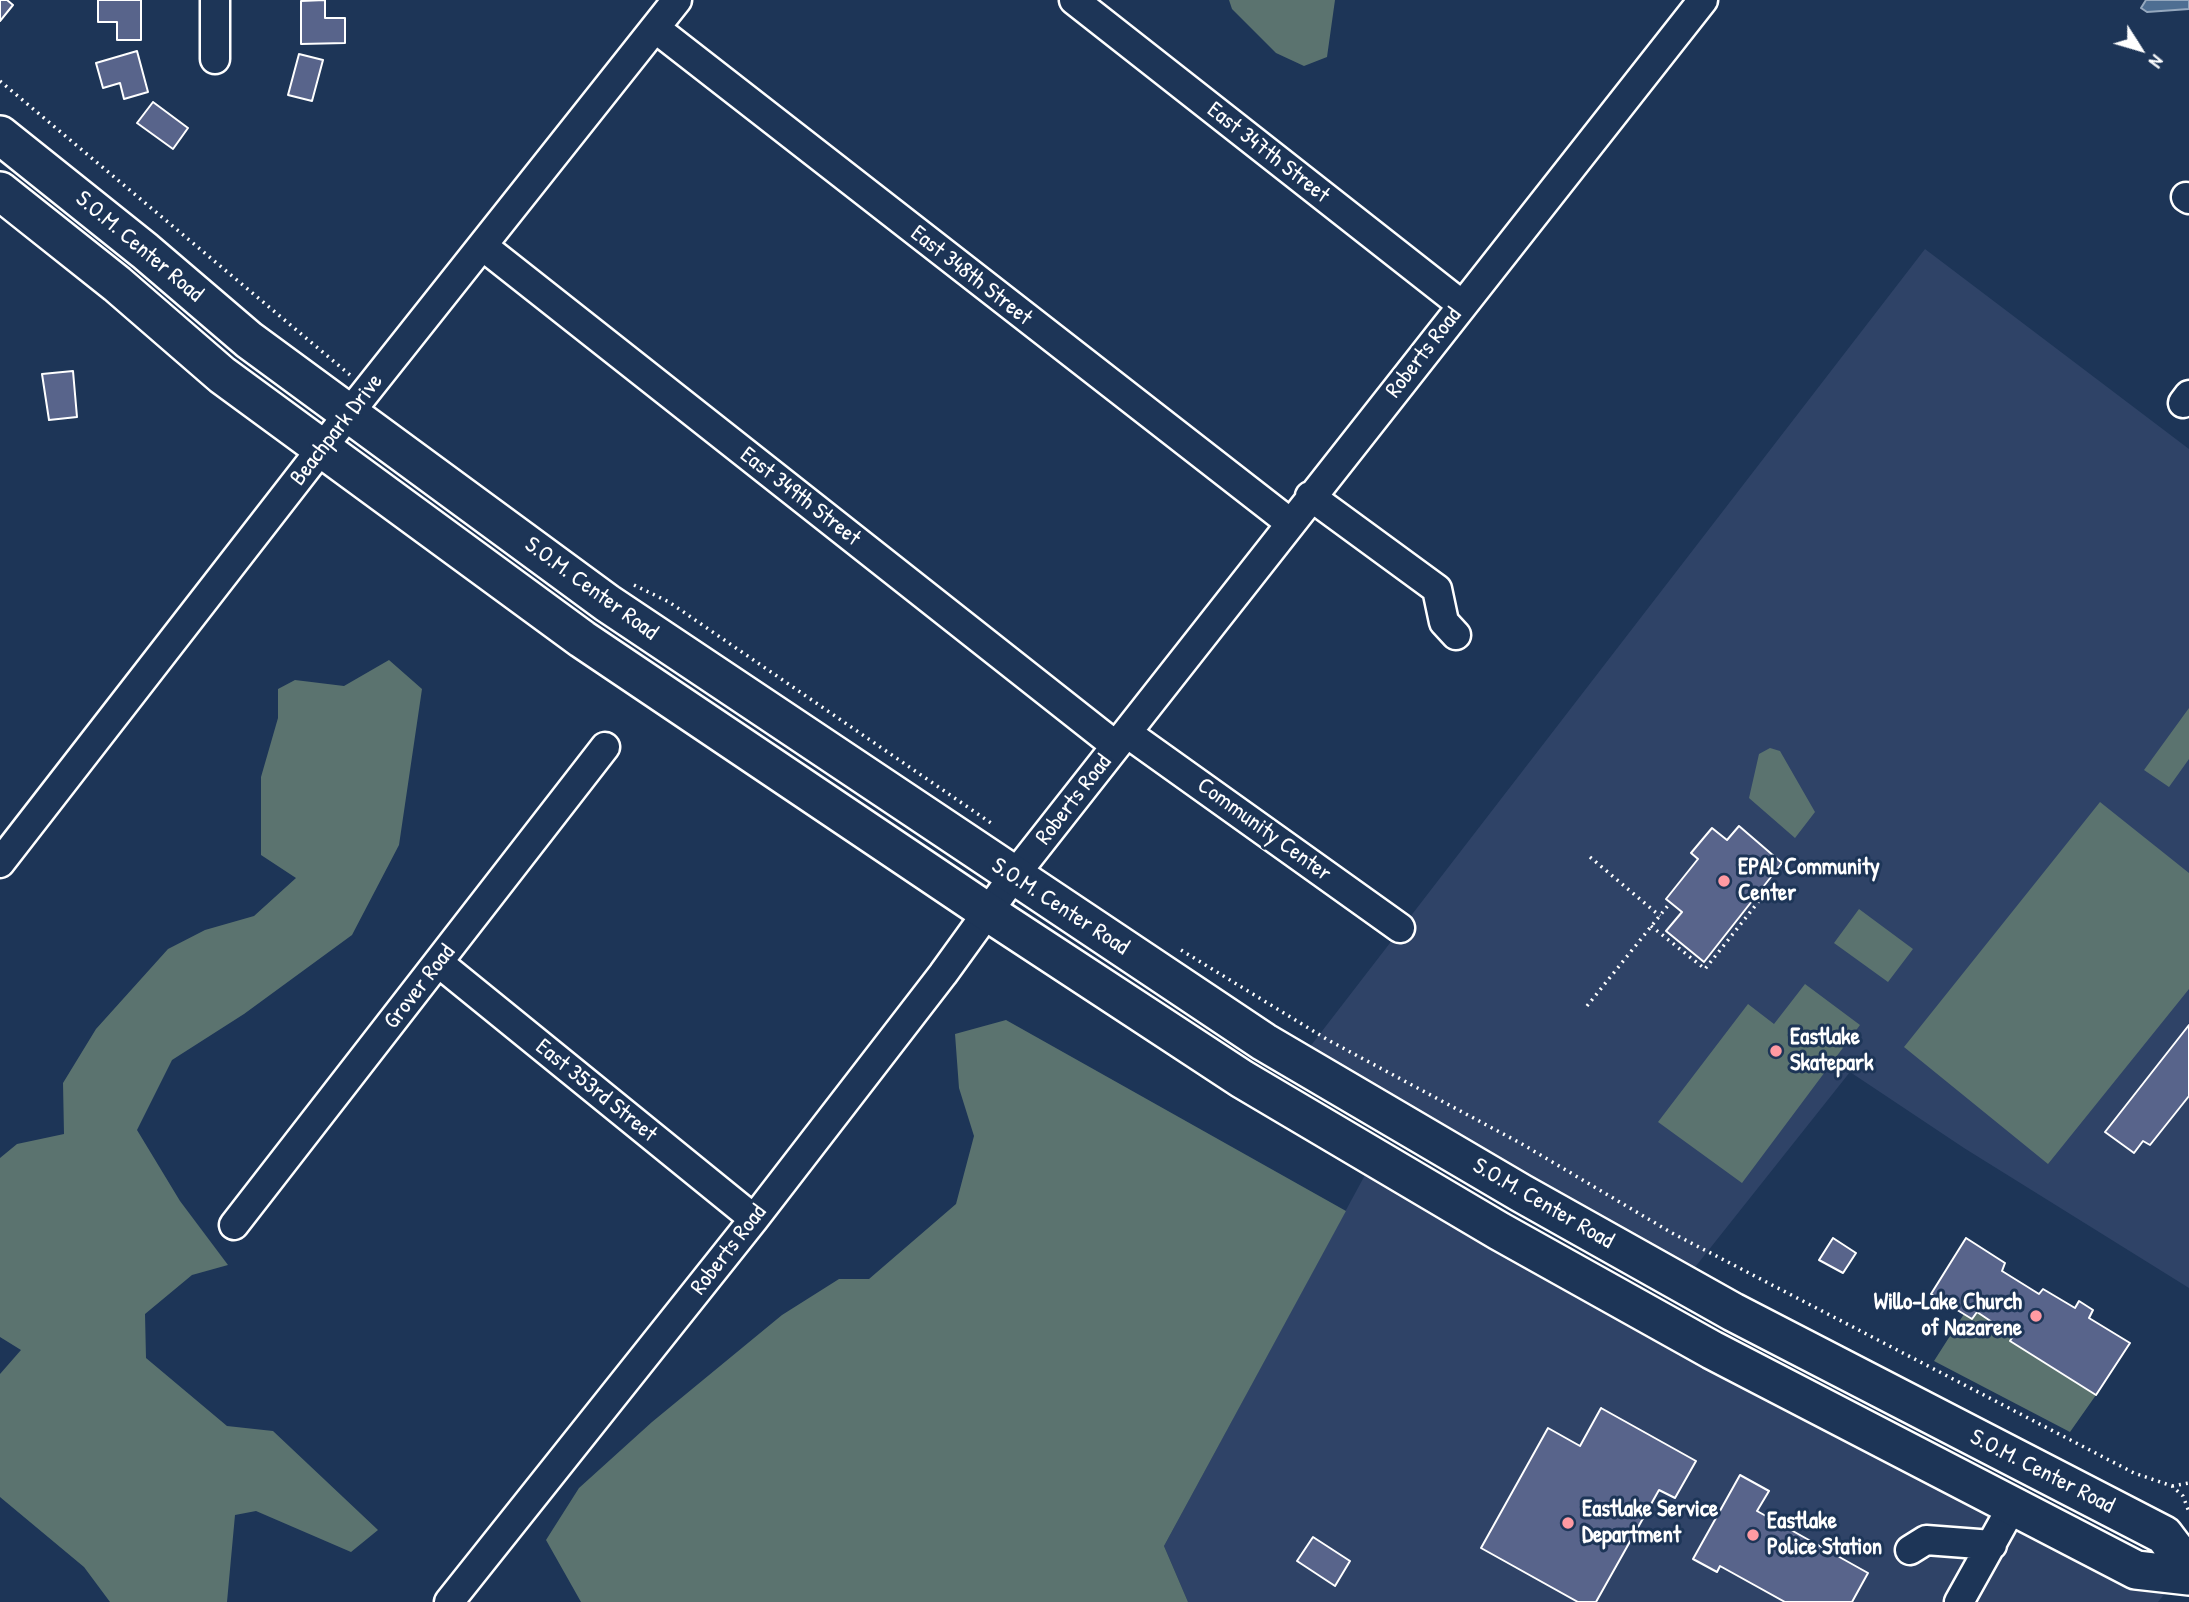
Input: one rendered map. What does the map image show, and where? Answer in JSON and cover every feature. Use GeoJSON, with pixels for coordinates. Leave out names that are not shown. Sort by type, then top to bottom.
{"type":"FeatureCollection","features":[{"type":"Feature","properties":{"kind":"main road","name":"S.O.M. Center Road"},"geometry":{"type":"LineString","coordinates":[[0,135],[145,251],[249,340],[607,603],[1013,877],[1264,1042],[1521,1193],[1733,1311],[2164,1535],[2189,1568]]}},
{"type":"Feature","properties":{"kind":"main road","name":"S.O.M. Center Road"},"geometry":{"type":"LineString","coordinates":[[0,191],[117,284],[222,374],[582,639],[1241,1079],[1499,1231],[1712,1350],[2136,1570],[2189,1576]]}},
{"type":"Feature","properties":{"kind":"main road"},"geometry":{"type":"LineString","coordinates":[[2175,1602],[2189,1584]]}},
{"type":"Feature","properties":{"kind":"street"},"geometry":{"type":"LineString","coordinates":[[215,0],[215,59]]}},
{"type":"Feature","properties":{"kind":"street","name":"Beachpark Drive"},"geometry":{"type":"LineString","coordinates":[[0,863],[350,412],[484,247],[677,0]]}},
{"type":"Feature","properties":{"kind":"street","name":"East 347th Street"},"geometry":{"type":"LineString","coordinates":[[1074,0],[1462,305]]}},
{"type":"Feature","properties":{"kind":"street","name":"Roberts Road"},"geometry":{"type":"LineString","coordinates":[[449,1602],[754,1219],[989,913],[1013,877],[1289,522],[1703,0]]}},
{"type":"Feature","properties":{"kind":"street","name":"East 348th Street"},"geometry":{"type":"LineString","coordinates":[[655,28],[1289,522]]}},
{"type":"Feature","properties":{"kind":"street","name":"East 349th Street"},"geometry":{"type":"LineString","coordinates":[[484,247],[1122,740]]}},
{"type":"Feature","properties":{"kind":"street"},"geometry":{"type":"LineString","coordinates":[[1310,496],[1437,589],[1444,622],[1455,635]]}},
{"type":"Feature","properties":{"kind":"street","name":"Community Center"},"geometry":{"type":"LineString","coordinates":[[1122,740],[1400,928]]}},
{"type":"Feature","properties":{"kind":"street","name":"Grover Road"},"geometry":{"type":"LineString","coordinates":[[234,1226],[605,747]]}},
{"type":"Feature","properties":{"kind":"street","name":"East 353rd Street"},"geometry":{"type":"LineString","coordinates":[[439,963],[754,1219]]}},
{"type":"Feature","properties":{"kind":"street"},"geometry":{"type":"LineString","coordinates":[[1959,1602],[2012,1507]]}},
{"type":"Feature","properties":{"kind":"street"},"geometry":{"type":"LineString","coordinates":[[1910,1550],[1926,1540],[1992,1545]]}},
{"type":"Feature","properties":{"kind":"path"},"geometry":{"type":"LineString","coordinates":[[0,81],[342,368]]}},
{"type":"Feature","properties":{"kind":"path"},"geometry":{"type":"LineString","coordinates":[[631,584],[669,602],[997,827]]}},
{"type":"Feature","properties":{"kind":"path"},"geometry":{"type":"LineString","coordinates":[[1590,857],[1660,915]]}},
{"type":"Feature","properties":{"kind":"path"},"geometry":{"type":"LineString","coordinates":[[1651,926],[1704,969],[1771,886]]}},
{"type":"Feature","properties":{"kind":"path"},"geometry":{"type":"LineString","coordinates":[[1587,1006],[1670,902]]}},
{"type":"Feature","properties":{"kind":"path"},"geometry":{"type":"LineString","coordinates":[[1179,949],[1328,1040],[1522,1144],[1672,1233],[2134,1474],[2172,1486],[2183,1496],[2189,1512]]}},
{"type":"Feature","properties":{"kind":"path"},"geometry":{"type":"LineString","coordinates":[[2172,1486],[2189,1483]]}},
{"type":"Feature","properties":{"kind":"shaded area"},"geometry":{"type":"Polygon","coordinates":[[[2146,0],[2189,0],[2189,9],[2147,12],[2141,8],[2146,0]]]}},
{"type":"Feature","properties":{"kind":"shaded area"},"geometry":{"type":"Polygon","coordinates":[[[1925,249],[2189,449],[2189,1288],[1964,1148],[1850,1072],[1692,1271],[1309,1048],[1925,249]]]}},
{"type":"Feature","properties":{"kind":"shaded area"},"geometry":{"type":"Polygon","coordinates":[[[1365,1175],[1921,1471],[2166,1592],[2158,1602],[1188,1602],[1164,1546],[1365,1175]]]}},
{"type":"Feature","properties":{"kind":"green space"},"geometry":{"type":"Polygon","coordinates":[[[1229,0],[1335,0],[1327,57],[1304,66],[1276,53],[1232,9],[1229,0]]]}},
{"type":"Feature","properties":{"kind":"green space"},"geometry":{"type":"Polygon","coordinates":[[[389,660],[422,689],[399,845],[352,935],[244,1014],[172,1060],[137,1130],[180,1201],[228,1265],[192,1275],[145,1314],[146,1358],[227,1426],[273,1431],[378,1530],[351,1552],[256,1511],[235,1515],[227,1602],[110,1602],[84,1567],[0,1497],[0,1374],[21,1350],[0,1337],[0,1158],[17,1144],[64,1134],[63,1083],[96,1029],[168,949],[205,930],[254,916],[296,878],[261,855],[261,777],[278,718],[278,689],[295,680],[344,686],[389,660]]]}},
{"type":"Feature","properties":{"kind":"green space"},"geometry":{"type":"Polygon","coordinates":[[[2189,708],[2189,759],[2169,787],[2144,770],[2189,708]]]}},
{"type":"Feature","properties":{"kind":"green space"},"geometry":{"type":"Polygon","coordinates":[[[1770,748],[1780,751],[1815,812],[1795,838],[1749,798],[1759,754],[1770,748]]]}},
{"type":"Feature","properties":{"kind":"green space"},"geometry":{"type":"Polygon","coordinates":[[[2100,802],[2189,873],[2189,989],[2048,1164],[1904,1047],[2100,802]]]}},
{"type":"Feature","properties":{"kind":"green space"},"geometry":{"type":"Polygon","coordinates":[[[1859,909],[1913,949],[1888,982],[1834,943],[1859,909]]]}},
{"type":"Feature","properties":{"kind":"green space","name":"Eastlake Skatepark"},"geometry":{"type":"Polygon","coordinates":[[[1805,984],[1860,1025],[1742,1183],[1658,1122],[1748,1004],[1774,1024],[1805,984]]]}},
{"type":"Feature","properties":{"kind":"green space"},"geometry":{"type":"Polygon","coordinates":[[[1006,1020],[1346,1211],[1164,1546],[1188,1602],[581,1602],[546,1540],[579,1488],[652,1422],[782,1315],[839,1279],[869,1279],[956,1204],[974,1136],[959,1088],[955,1034],[1006,1020]]]}},
{"type":"Feature","properties":{"kind":"green space"},"geometry":{"type":"Polygon","coordinates":[[[1977,1312],[2013,1336],[2011,1341],[2096,1395],[2070,1432],[1934,1361],[1964,1314],[1972,1319],[1977,1312]]]}},
{"type":"Feature","properties":{"kind":"building"},"geometry":{"type":"Polygon","coordinates":[[[0,0],[7,0],[13,5],[0,21],[0,0]]]}},
{"type":"Feature","properties":{"kind":"building"},"geometry":{"type":"Polygon","coordinates":[[[98,0],[141,0],[141,40],[117,40],[117,22],[98,22],[98,0]]]}},
{"type":"Feature","properties":{"kind":"building"},"geometry":{"type":"Polygon","coordinates":[[[325,0],[325,18],[345,18],[345,43],[301,44],[301,1],[325,0]]]}},
{"type":"Feature","properties":{"kind":"building"},"geometry":{"type":"Polygon","coordinates":[[[137,51],[148,92],[124,99],[120,83],[103,88],[96,63],[137,51]]]}},
{"type":"Feature","properties":{"kind":"building"},"geometry":{"type":"Polygon","coordinates":[[[299,54],[323,60],[312,101],[288,95],[299,54]]]}},
{"type":"Feature","properties":{"kind":"building"},"geometry":{"type":"Polygon","coordinates":[[[153,102],[188,128],[173,149],[137,123],[153,102]]]}},
{"type":"Feature","properties":{"kind":"building"},"geometry":{"type":"Polygon","coordinates":[[[73,371],[77,417],[49,420],[42,374],[73,371]]]}},
{"type":"Feature","properties":{"kind":"building","name":"EPAL Community Center"},"geometry":{"type":"Polygon","coordinates":[[[1739,826],[1782,863],[1704,962],[1666,931],[1682,912],[1666,899],[1698,859],[1691,853],[1712,828],[1727,840],[1739,826]]]}},
{"type":"Feature","properties":{"kind":"building"},"geometry":{"type":"Polygon","coordinates":[[[2189,1025],[2189,1096],[2150,1145],[2143,1141],[2134,1153],[2105,1132],[2189,1025]]]}},
{"type":"Feature","properties":{"kind":"building"},"geometry":{"type":"Polygon","coordinates":[[[1833,1238],[1856,1253],[1843,1273],[1819,1260],[1833,1238]]]}},
{"type":"Feature","properties":{"kind":"building","name":"Willo-Lake Church of Nazarene"},"geometry":{"type":"Polygon","coordinates":[[[1966,1238],[2005,1263],[2002,1271],[2039,1294],[2043,1289],[2075,1308],[2079,1301],[2093,1310],[2089,1318],[2130,1343],[2096,1395],[2010,1341],[2013,1336],[1977,1312],[1972,1319],[1931,1294],[1966,1238]]]}},
{"type":"Feature","properties":{"kind":"building","name":"Eastlake Service Department"},"geometry":{"type":"Polygon","coordinates":[[[1601,1408],[1696,1461],[1675,1498],[1659,1490],[1596,1602],[1578,1602],[1481,1548],[1548,1428],[1580,1446],[1601,1408]]]}},
{"type":"Feature","properties":{"kind":"building","name":"Eastlake Police Station"},"geometry":{"type":"Polygon","coordinates":[[[1740,1475],[1769,1491],[1757,1511],[1868,1573],[1852,1602],[1785,1602],[1720,1566],[1717,1572],[1693,1559],[1740,1475]]]}},
{"type":"Feature","properties":{"kind":"building"},"geometry":{"type":"Polygon","coordinates":[[[1313,1537],[1350,1561],[1335,1586],[1297,1561],[1313,1537]]]}},
{"type":"Feature","properties":{"kind":"place","name":"EPAL Community Center"},"geometry":{"type":"Point","coordinates":[1724,881]}},
{"type":"Feature","properties":{"kind":"place","name":"Eastlake Skatepark"},"geometry":{"type":"Point","coordinates":[1776,1051]}},
{"type":"Feature","properties":{"kind":"place","name":"Willo-Lake Church of Nazarene"},"geometry":{"type":"Point","coordinates":[2036,1316]}},
{"type":"Feature","properties":{"kind":"place","name":"Eastlake Service Department"},"geometry":{"type":"Point","coordinates":[1568,1523]}},
{"type":"Feature","properties":{"kind":"place","name":"Eastlake Police Station"},"geometry":{"type":"Point","coordinates":[1753,1535]}}]}
